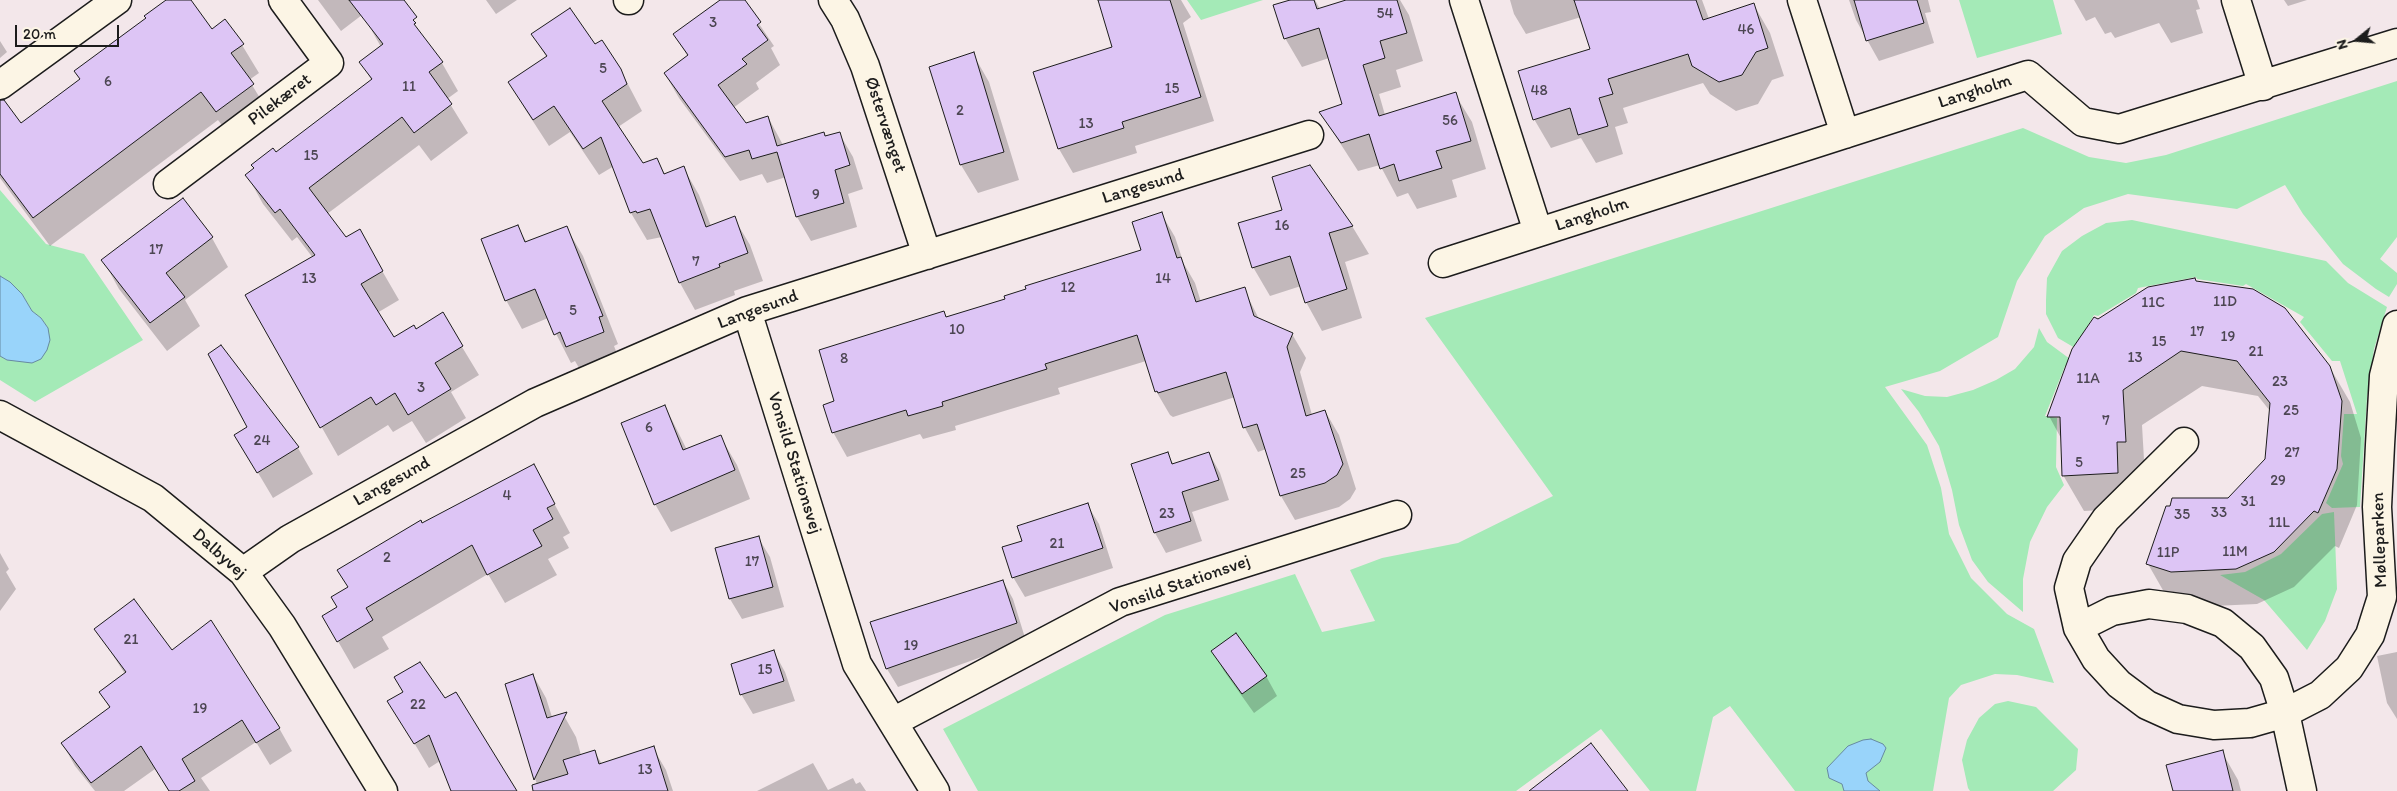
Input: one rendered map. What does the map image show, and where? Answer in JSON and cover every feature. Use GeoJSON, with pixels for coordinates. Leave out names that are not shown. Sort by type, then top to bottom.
{"type":"FeatureCollection","features":[{"type":"Feature","properties":{"kind":"street"},"geometry":{"type":"LineString","coordinates":[[0,85],[117,0]]}},
{"type":"Feature","properties":{"kind":"street","name":"Pilekæret"},"geometry":{"type":"LineString","coordinates":[[168,184],[330,63],[283,0]]}},
{"type":"Feature","properties":{"kind":"street","name":"Østervænget"},"geometry":{"type":"LineString","coordinates":[[833,0],[845,19],[866,66],[927,255]]}},
{"type":"Feature","properties":{"kind":"street","name":"Langholm"},"geometry":{"type":"LineString","coordinates":[[1464,0],[1538,232]]}},
{"type":"Feature","properties":{"kind":"street"},"geometry":{"type":"LineString","coordinates":[[1802,0],[1845,134]]}},
{"type":"Feature","properties":{"kind":"street"},"geometry":{"type":"LineString","coordinates":[[2236,0],[2263,86]]}},
{"type":"Feature","properties":{"kind":"street","name":"Langholm"},"geometry":{"type":"LineString","coordinates":[[1442,263],[2028,74],[2083,122],[2119,129],[2397,43]]}},
{"type":"Feature","properties":{"kind":"street","name":"Langesund"},"geometry":{"type":"LineString","coordinates":[[243,572],[290,539],[535,403],[747,311],[1309,135]]}},
{"type":"Feature","properties":{"kind":"street","name":"Vonsild Stationsvej"},"geometry":{"type":"LineString","coordinates":[[747,311],[857,664],[935,791]]}},
{"type":"Feature","properties":{"kind":"street","name":"Mølleparken"},"geometry":{"type":"LineString","coordinates":[[2184,442],[2106,519],[2077,561],[2068,588],[2078,628],[2096,659],[2119,684],[2147,705],[2178,719],[2214,725],[2250,724],[2285,713],[2320,695],[2349,668],[2370,635],[2382,597],[2377,507],[2388,447],[2384,376],[2397,324]]}},
{"type":"Feature","properties":{"kind":"street","name":"Dalbyvej"},"geometry":{"type":"LineString","coordinates":[[0,415],[153,498],[243,572],[282,626],[383,791]]}},
{"type":"Feature","properties":{"kind":"street","name":"Vonsild Stationsvej"},"geometry":{"type":"LineString","coordinates":[[893,722],[1120,602],[1397,515]]}},
{"type":"Feature","properties":{"kind":"street"},"geometry":{"type":"LineString","coordinates":[[2078,628],[2112,611],[2149,604],[2187,608],[2222,623],[2252,647],[2274,678],[2285,713],[2302,791]]}},
{"type":"Feature","properties":{"kind":"green space"},"geometry":{"type":"Polygon","coordinates":[[[1187,0],[1263,0],[1201,20],[1187,0]]]}},
{"type":"Feature","properties":{"kind":"green space"},"geometry":{"type":"Polygon","coordinates":[[[1959,0],[2053,0],[2062,34],[1977,58],[1959,0]]]}},
{"type":"Feature","properties":{"kind":"green space"},"geometry":{"type":"Polygon","coordinates":[[[2397,81],[2397,237],[2380,259],[2397,273],[2397,284],[2389,297],[2343,264],[2303,214],[2285,185],[2237,209],[2128,194],[2084,208],[2045,236],[2017,281],[1998,337],[1940,371],[1885,387],[1927,445],[1941,488],[1949,534],[1971,578],[2007,614],[2034,629],[2054,683],[2017,675],[1995,674],[1961,685],[1949,698],[1933,791],[1795,791],[1730,706],[1713,717],[1696,791],[1650,791],[1601,729],[1516,791],[978,791],[943,729],[1165,615],[1295,574],[1322,632],[1375,621],[1350,570],[1382,558],[1458,543],[1553,496],[1425,318],[2023,128],[2089,157],[2126,163],[2166,155],[2397,81]]]}},
{"type":"Feature","properties":{"kind":"green space"},"geometry":{"type":"Polygon","coordinates":[[[0,190],[46,244],[84,254],[143,340],[35,402],[0,380],[0,356],[7,360],[48,328],[41,318],[32,311],[22,294],[0,276],[0,190]]]}},
{"type":"Feature","properties":{"kind":"green space"},"geometry":{"type":"Polygon","coordinates":[[[2132,220],[2326,261],[2348,283],[2387,307],[2374,349],[2367,398],[2360,507],[2332,508],[2326,503],[2343,464],[2341,456],[2344,414],[2357,414],[2340,361],[2332,361],[2300,322],[2304,317],[2246,284],[2243,286],[2197,279],[2196,277],[2138,288],[2136,293],[2098,316],[2094,315],[2075,348],[2058,338],[2046,314],[2047,278],[2062,251],[2082,236],[2106,223],[2132,220]]]}},
{"type":"Feature","properties":{"kind":"green space"},"geometry":{"type":"Polygon","coordinates":[[[2039,328],[2047,342],[2070,359],[2068,367],[2065,366],[2045,416],[2057,418],[2056,467],[2064,485],[2047,507],[2030,542],[2023,579],[2023,612],[1988,582],[1972,560],[1959,525],[1952,490],[1939,446],[1919,412],[1901,389],[1925,396],[1947,397],[1973,390],[1996,380],[2015,369],[2034,347],[2039,328]]]}},
{"type":"Feature","properties":{"kind":"green space"},"geometry":{"type":"Polygon","coordinates":[[[2334,512],[2337,589],[2325,621],[2307,650],[2264,600],[2220,575],[2245,572],[2281,554],[2322,514],[2334,512]]]}},
{"type":"Feature","properties":{"kind":"green space"},"geometry":{"type":"Polygon","coordinates":[[[2008,701],[2036,707],[2078,749],[2076,770],[2053,791],[1970,791],[1968,788],[1962,760],[1967,740],[1979,718],[1995,704],[2008,701]]]}},
{"type":"Feature","properties":{"kind":"water"},"geometry":{"type":"Polygon","coordinates":[[[0,276],[10,282],[22,294],[32,311],[41,318],[48,328],[50,340],[47,350],[41,359],[32,363],[7,360],[0,356],[0,276]]]}},
{"type":"Feature","properties":{"kind":"water"},"geometry":{"type":"Polygon","coordinates":[[[1871,739],[1883,744],[1886,748],[1880,762],[1866,773],[1868,781],[1880,791],[1844,791],[1842,784],[1829,778],[1827,768],[1848,746],[1871,739]]]}},
{"type":"Feature","properties":{"kind":"building"},"geometry":{"type":"Polygon","coordinates":[[[166,0],[191,0],[212,29],[225,19],[244,44],[231,53],[254,84],[216,112],[201,92],[33,218],[0,174],[0,100],[4,100],[21,123],[80,79],[74,71],[146,18],[144,16],[166,0]]]}},
{"type":"Feature","properties":{"kind":"building"},"geometry":{"type":"Polygon","coordinates":[[[349,0],[404,0],[417,17],[413,20],[416,23],[414,24],[443,62],[429,72],[452,104],[414,133],[402,117],[309,188],[346,237],[360,229],[383,271],[361,284],[394,337],[414,325],[416,329],[443,312],[463,346],[435,363],[451,389],[408,415],[395,393],[376,405],[371,397],[320,428],[245,295],[315,255],[280,209],[275,213],[245,175],[254,168],[251,165],[273,148],[276,152],[372,79],[359,62],[383,44],[349,0]]]}},
{"type":"Feature","properties":{"kind":"building"},"geometry":{"type":"Polygon","coordinates":[[[720,0],[745,0],[761,22],[757,25],[768,40],[742,59],[747,64],[718,85],[746,123],[768,116],[777,146],[824,132],[825,136],[840,132],[850,165],[835,170],[844,203],[796,217],[777,152],[752,159],[749,150],[725,157],[664,73],[688,55],[673,34],[720,0]]]}},
{"type":"Feature","properties":{"kind":"building"},"geometry":{"type":"Polygon","coordinates":[[[1098,0],[1170,0],[1201,97],[1122,122],[1124,128],[1058,149],[1033,72],[1112,47],[1098,0]]]}},
{"type":"Feature","properties":{"kind":"building"},"geometry":{"type":"Polygon","coordinates":[[[1290,0],[1314,0],[1317,9],[1346,0],[1397,0],[1407,33],[1380,41],[1385,58],[1363,65],[1379,116],[1456,92],[1471,141],[1436,151],[1442,168],[1399,181],[1394,164],[1380,169],[1369,134],[1341,143],[1319,112],[1342,104],[1319,28],[1284,39],[1273,5],[1290,0]]]}},
{"type":"Feature","properties":{"kind":"building"},"geometry":{"type":"Polygon","coordinates":[[[1574,0],[1696,0],[1703,20],[1754,3],[1768,48],[1756,52],[1742,75],[1719,82],[1692,66],[1688,54],[1608,79],[1613,94],[1599,98],[1608,126],[1578,135],[1570,108],[1533,120],[1518,71],[1590,49],[1574,0]]]}},
{"type":"Feature","properties":{"kind":"building"},"geometry":{"type":"Polygon","coordinates":[[[1854,0],[1917,0],[1924,23],[1866,41],[1854,0]]]}},
{"type":"Feature","properties":{"kind":"building"},"geometry":{"type":"Polygon","coordinates":[[[570,8],[595,44],[602,40],[621,69],[627,84],[602,101],[643,163],[657,158],[664,174],[684,166],[706,227],[735,216],[748,253],[719,264],[720,267],[679,283],[650,209],[630,213],[601,137],[583,149],[554,106],[533,120],[508,82],[547,56],[531,34],[570,8]]]}},
{"type":"Feature","properties":{"kind":"building"},"geometry":{"type":"Polygon","coordinates":[[[974,52],[1004,152],[960,165],[929,67],[974,52]]]}},
{"type":"Feature","properties":{"kind":"building"},"geometry":{"type":"Polygon","coordinates":[[[1310,165],[1353,226],[1329,233],[1347,289],[1305,303],[1290,256],[1252,268],[1238,223],[1282,210],[1272,177],[1310,165]]]}},
{"type":"Feature","properties":{"kind":"building"},"geometry":{"type":"Polygon","coordinates":[[[183,198],[213,237],[166,273],[185,297],[150,323],[101,260],[183,198]]]}},
{"type":"Feature","properties":{"kind":"building"},"geometry":{"type":"Polygon","coordinates":[[[1162,212],[1177,258],[1181,257],[1196,302],[1245,287],[1254,316],[1293,333],[1287,347],[1306,416],[1325,410],[1343,464],[1337,475],[1325,483],[1280,496],[1257,424],[1243,428],[1226,372],[1158,393],[1157,391],[1155,392],[1137,335],[1045,364],[1047,369],[942,402],[943,406],[908,416],[906,410],[832,433],[823,405],[834,401],[819,350],[944,311],[946,317],[1005,299],[1004,296],[1026,289],[1025,286],[1141,250],[1132,222],[1162,212]]]}},
{"type":"Feature","properties":{"kind":"building"},"geometry":{"type":"Polygon","coordinates":[[[518,225],[525,242],[567,226],[603,316],[599,317],[604,332],[566,347],[560,332],[554,335],[535,289],[505,301],[481,239],[518,225]]]}},
{"type":"Feature","properties":{"kind":"building"},"geometry":{"type":"Polygon","coordinates":[[[2195,278],[2196,281],[2253,289],[2285,308],[2330,366],[2342,401],[2337,469],[2318,513],[2314,511],[2274,552],[2236,569],[2171,572],[2146,564],[2166,506],[2170,506],[2172,498],[2228,498],[2265,459],[2270,403],[2237,361],[2181,351],[2123,390],[2126,442],[2117,442],[2118,473],[2062,476],[2060,417],[2047,417],[2072,349],[2094,317],[2098,319],[2148,287],[2195,278]]]}},
{"type":"Feature","properties":{"kind":"building"},"geometry":{"type":"Polygon","coordinates":[[[221,345],[299,447],[257,473],[234,435],[247,427],[208,354],[221,345]]]}},
{"type":"Feature","properties":{"kind":"building"},"geometry":{"type":"Polygon","coordinates":[[[665,405],[683,450],[721,435],[735,470],[654,505],[621,423],[665,405]]]}},
{"type":"Feature","properties":{"kind":"building"},"geometry":{"type":"Polygon","coordinates":[[[1168,452],[1172,464],[1209,452],[1219,480],[1182,492],[1191,521],[1154,533],[1131,464],[1168,452]]]}},
{"type":"Feature","properties":{"kind":"building"},"geometry":{"type":"Polygon","coordinates":[[[534,464],[555,504],[547,508],[553,519],[533,530],[542,546],[487,575],[472,545],[366,608],[373,620],[337,642],[322,616],[337,607],[331,597],[348,587],[337,570],[421,520],[422,523],[534,464]]]}},
{"type":"Feature","properties":{"kind":"building"},"geometry":{"type":"Polygon","coordinates":[[[1088,503],[1103,548],[1012,578],[1002,547],[1022,541],[1017,526],[1088,503]]]}},
{"type":"Feature","properties":{"kind":"building"},"geometry":{"type":"Polygon","coordinates":[[[759,536],[773,587],[729,599],[715,548],[759,536]]]}},
{"type":"Feature","properties":{"kind":"building"},"geometry":{"type":"Polygon","coordinates":[[[1003,580],[1017,623],[886,669],[870,622],[1003,580]]]}},
{"type":"Feature","properties":{"kind":"building"},"geometry":{"type":"Polygon","coordinates":[[[134,599],[172,650],[211,620],[280,728],[256,743],[242,720],[182,759],[195,781],[179,791],[169,791],[141,746],[91,783],[61,743],[110,707],[99,692],[126,672],[94,629],[134,599]]]}},
{"type":"Feature","properties":{"kind":"building"},"geometry":{"type":"Polygon","coordinates":[[[1236,633],[1267,676],[1242,694],[1211,651],[1236,633]]]}},
{"type":"Feature","properties":{"kind":"building"},"geometry":{"type":"Polygon","coordinates":[[[774,650],[784,681],[740,695],[731,664],[774,650]]]}},
{"type":"Feature","properties":{"kind":"building"},"geometry":{"type":"Polygon","coordinates":[[[420,662],[445,698],[456,692],[517,791],[451,791],[429,735],[414,744],[387,701],[403,692],[394,677],[420,662]]]}},
{"type":"Feature","properties":{"kind":"building"},"geometry":{"type":"Polygon","coordinates":[[[533,674],[547,718],[567,712],[534,780],[505,684],[533,674]]]}},
{"type":"Feature","properties":{"kind":"building"},"geometry":{"type":"Polygon","coordinates":[[[1591,743],[1628,791],[1529,791],[1591,743]]]}},
{"type":"Feature","properties":{"kind":"building"},"geometry":{"type":"Polygon","coordinates":[[[654,746],[668,791],[533,791],[532,785],[568,774],[563,760],[595,750],[599,764],[654,746]]]}},
{"type":"Feature","properties":{"kind":"building"},"geometry":{"type":"Polygon","coordinates":[[[2223,750],[2233,791],[2173,791],[2166,765],[2223,750]]]}}]}
